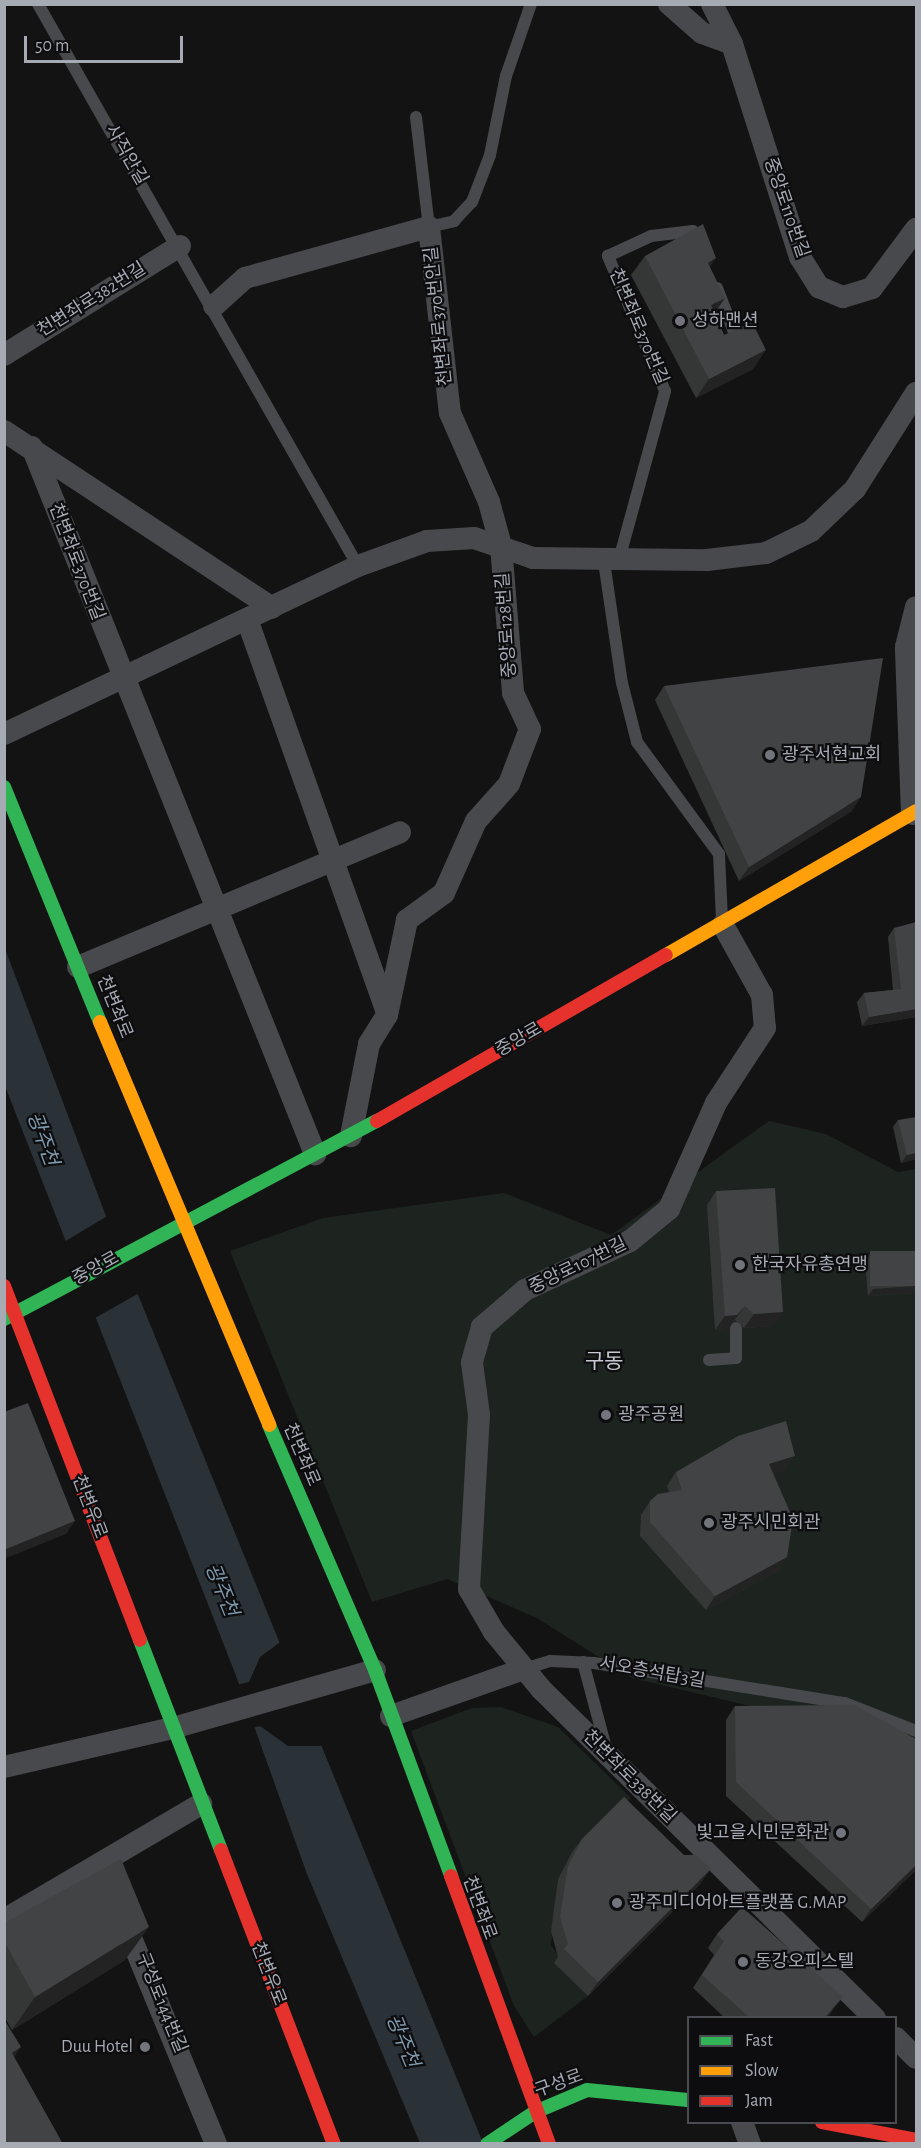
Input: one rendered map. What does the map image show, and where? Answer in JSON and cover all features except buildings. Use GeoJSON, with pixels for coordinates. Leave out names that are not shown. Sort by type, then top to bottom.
{"type":"FeatureCollection","features":[{"type":"Feature","properties":{"kind":"street"},"geometry":{"type":"LineString","coordinates":[[669,4],[702,33],[732,44]]}},
{"type":"Feature","properties":{"kind":"street","name":"중앙로110번길"},"geometry":{"type":"LineString","coordinates":[[712,4],[732,44],[800,257],[819,287],[843,297],[872,288],[916,229]]}},
{"type":"Feature","properties":{"kind":"street"},"geometry":{"type":"LineString","coordinates":[[214,306],[245,278],[429,227]]}},
{"type":"Feature","properties":{"kind":"street","name":"천변좌로370번안길"},"geometry":{"type":"LineString","coordinates":[[429,227],[450,413],[489,502],[501,546]]}},
{"type":"Feature","properties":{"kind":"street","name":"천변좌로382번길"},"geometry":{"type":"LineString","coordinates":[[4,355],[180,246]]}},
{"type":"Feature","properties":{"kind":"street"},"geometry":{"type":"LineString","coordinates":[[4,734],[121,678],[248,622],[358,566],[407,547],[458,537],[501,546],[533,558],[611,556],[748,558],[811,531],[855,489],[916,393]]}},
{"type":"Feature","properties":{"kind":"street"},"geometry":{"type":"LineString","coordinates":[[4,431],[32,447],[114,505],[272,608]]}},
{"type":"Feature","properties":{"kind":"street","name":"천변좌로370번길"},"geometry":{"type":"LineString","coordinates":[[32,447],[121,678],[315,1154]]}},
{"type":"Feature","properties":{"kind":"street","name":"중앙로128번길"},"geometry":{"type":"LineString","coordinates":[[351,1136],[369,1044],[387,1015],[407,920],[444,893],[476,821],[509,784],[530,729],[513,693],[501,546]]}},
{"type":"Feature","properties":{"kind":"street"},"geometry":{"type":"LineString","coordinates":[[914,812],[906,647],[916,607]]}},
{"type":"Feature","properties":{"kind":"street"},"geometry":{"type":"LineString","coordinates":[[248,622],[334,855],[387,1015]]}},
{"type":"Feature","properties":{"kind":"street","name":"천변좌로"},"geometry":{"type":"LineString","coordinates":[[4,787],[181,1222],[375,1670],[535,2112],[549,2144]]}},
{"type":"Feature","properties":{"kind":"street","name":"중앙로"},"geometry":{"type":"LineString","coordinates":[[10,1316],[181,1222],[351,1136],[723,925],[914,812]]}},
{"type":"Feature","properties":{"kind":"street"},"geometry":{"type":"LineString","coordinates":[[78,967],[334,855],[400,832]]}},
{"type":"Feature","properties":{"kind":"street","name":"중앙로107번길"},"geometry":{"type":"LineString","coordinates":[[494,1632],[469,1589],[467,1568],[479,1415],[475,1348],[482,1327],[525,1290],[630,1241],[669,1209],[716,1103],[765,1028],[762,995],[723,925]]}},
{"type":"Feature","properties":{"kind":"street","name":"천변우로"},"geometry":{"type":"LineString","coordinates":[[4,1286],[10,1316],[182,1726],[201,1804],[334,2144]]}},
{"type":"Feature","properties":{"kind":"street","name":"천변좌로338번길"},"geometry":{"type":"LineString","coordinates":[[494,1632],[524,1669],[609,1757],[873,2016]]}},
{"type":"Feature","properties":{"kind":"street","name":"서오층석탑3길"},"geometry":{"type":"LineString","coordinates":[[391,1716],[524,1669]]}},
{"type":"Feature","properties":{"kind":"street"},"geometry":{"type":"LineString","coordinates":[[4,1767],[182,1726],[375,1670]]}},
{"type":"Feature","properties":{"kind":"street"},"geometry":{"type":"LineString","coordinates":[[4,1920],[101,1865],[201,1804]]}},
{"type":"Feature","properties":{"kind":"street","name":"구성로144번길"},"geometry":{"type":"LineString","coordinates":[[101,1865],[216,2144]]}},
{"type":"Feature","properties":{"kind":"street"},"geometry":{"type":"LineString","coordinates":[[897,2039],[916,2058]]}},
{"type":"Feature","properties":{"kind":"street","name":"구성로"},"geometry":{"type":"LineString","coordinates":[[487,2144],[535,2112],[587,2090],[687,2100]]}},
{"type":"Feature","properties":{"kind":"street"},"geometry":{"type":"LineString","coordinates":[[743,2124],[750,2144]]}},
{"type":"Feature","properties":{"kind":"street"},"geometry":{"type":"LineString","coordinates":[[832,2124],[916,2140]]}},
{"type":"Feature","properties":{"kind":"lane","name":"사직안길"},"geometry":{"type":"LineString","coordinates":[[38,4],[180,246],[358,566]]}},
{"type":"Feature","properties":{"kind":"lane","name":"천변좌로370번안길"},"geometry":{"type":"LineString","coordinates":[[429,227],[454,221],[472,202],[531,4]]}},
{"type":"Feature","properties":{"kind":"lane"},"geometry":{"type":"LineString","coordinates":[[417,117],[429,227]]}},
{"type":"Feature","properties":{"kind":"lane","name":"천변좌로370번길"},"geometry":{"type":"LineString","coordinates":[[705,257],[693,231],[651,236],[608,256],[665,391],[611,556],[621,683],[637,742],[719,854],[723,925]]}},
{"type":"Feature","properties":{"kind":"lane"},"geometry":{"type":"LineString","coordinates":[[713,279],[734,332]]}},
{"type":"Feature","properties":{"kind":"lane"},"geometry":{"type":"LineString","coordinates":[[709,1360],[736,1358],[736,1329]]}},
{"type":"Feature","properties":{"kind":"lane","name":"서오층석탑3길"},"geometry":{"type":"LineString","coordinates":[[524,1669],[551,1661],[583,1662],[845,1703],[916,1731]]}},
{"type":"Feature","properties":{"kind":"lane"},"geometry":{"type":"LineString","coordinates":[[583,1662],[609,1757]]}},
{"type":"Feature","properties":{"kind":"shaded area","name":"광주공원"},"geometry":{"type":"Polygon","coordinates":[[[769,1121],[826,1134],[898,1172],[916,1169],[916,1745],[632,1678],[537,1618],[447,1579],[372,1602],[230,1251],[323,1218],[504,1193],[611,1235],[769,1121]]]}},
{"type":"Feature","properties":{"kind":"shaded area"},"geometry":{"type":"Polygon","coordinates":[[[501,1707],[558,1727],[631,1798],[572,1852],[558,1879],[551,1945],[588,1996],[534,2037],[514,2006],[411,1731],[472,1708],[501,1707]]]}},
{"type":"Feature","properties":{"kind":"water","name":"광주천"},"geometry":{"type":"Polygon","coordinates":[[[4,946],[104,1211],[483,2143],[420,2143],[307,1874],[235,1673],[5,1086],[4,946]]]}},
{"type":"Feature","properties":{"kind":"pier"},"geometry":{"type":"Polygon","coordinates":[[[109,1215],[141,1292],[95,1318],[64,1242],[109,1215]]]}},
{"type":"Feature","properties":{"kind":"pier"},"geometry":{"type":"Polygon","coordinates":[[[283,1640],[325,1744],[320,1746],[288,1746],[260,1726],[252,1728],[236,1685],[249,1682],[260,1657],[283,1640]]]}},
{"type":"Feature","properties":{"kind":"traffic: fast"},"geometry":{"type":"LineString","coordinates":[[4,787],[100,1022]]}},
{"type":"Feature","properties":{"kind":"traffic: fast"},"geometry":{"type":"LineString","coordinates":[[4,1319],[377,1121]]}},
{"type":"Feature","properties":{"kind":"traffic: fast"},"geometry":{"type":"LineString","coordinates":[[269,1425],[375,1670],[451,1876]]}},
{"type":"Feature","properties":{"kind":"traffic: fast"},"geometry":{"type":"LineString","coordinates":[[140,1640],[221,1850]]}},
{"type":"Feature","properties":{"kind":"traffic: fast"},"geometry":{"type":"LineString","coordinates":[[487,2144],[535,2112],[587,2090],[687,2100]]}},
{"type":"Feature","properties":{"kind":"traffic: slow"},"geometry":{"type":"LineString","coordinates":[[666,955],[916,811]]}},
{"type":"Feature","properties":{"kind":"traffic: slow"},"geometry":{"type":"LineString","coordinates":[[100,1022],[269,1425]]}},
{"type":"Feature","properties":{"kind":"traffic: jam"},"geometry":{"type":"LineString","coordinates":[[377,1121],[666,955]]}},
{"type":"Feature","properties":{"kind":"traffic: jam"},"geometry":{"type":"LineString","coordinates":[[4,1286],[140,1640]]}},
{"type":"Feature","properties":{"kind":"traffic: jam"},"geometry":{"type":"LineString","coordinates":[[221,1850],[334,2144]]}},
{"type":"Feature","properties":{"kind":"traffic: jam"},"geometry":{"type":"LineString","coordinates":[[451,1876],[549,2144]]}},
{"type":"Feature","properties":{"kind":"traffic: jam"},"geometry":{"type":"LineString","coordinates":[[832,2124],[916,2140]]}},
{"type":"Feature","properties":{"kind":"place","name":"성하맨션"},"geometry":{"type":"Point","coordinates":[680,321]}},
{"type":"Feature","properties":{"kind":"place","name":"광주서현교회"},"geometry":{"type":"Point","coordinates":[770,755]}},
{"type":"Feature","properties":{"kind":"place","name":"한국자유총연맹"},"geometry":{"type":"Point","coordinates":[740,1265]}},
{"type":"Feature","properties":{"kind":"place","name":"광주공원"},"geometry":{"type":"Point","coordinates":[606,1415]}},
{"type":"Feature","properties":{"kind":"place","name":"광주시민회관"},"geometry":{"type":"Point","coordinates":[709,1523]}},
{"type":"Feature","properties":{"kind":"place","name":"빛고을시민문화관"},"geometry":{"type":"Point","coordinates":[841,1833]}},
{"type":"Feature","properties":{"kind":"place","name":"광주미디어아트플랫폼 G.MAP"},"geometry":{"type":"Point","coordinates":[617,1903]}},
{"type":"Feature","properties":{"kind":"place","name":"동강오피스텔"},"geometry":{"type":"Point","coordinates":[743,1962]}},
{"type":"Feature","properties":{"kind":"place","name":"Duu Hotel"},"geometry":{"type":"Point","coordinates":[145,2047]}},
{"type":"Feature","properties":{"kind":"district","name":"구동"},"geometry":{"type":"Point","coordinates":[604,1362]}}]}
